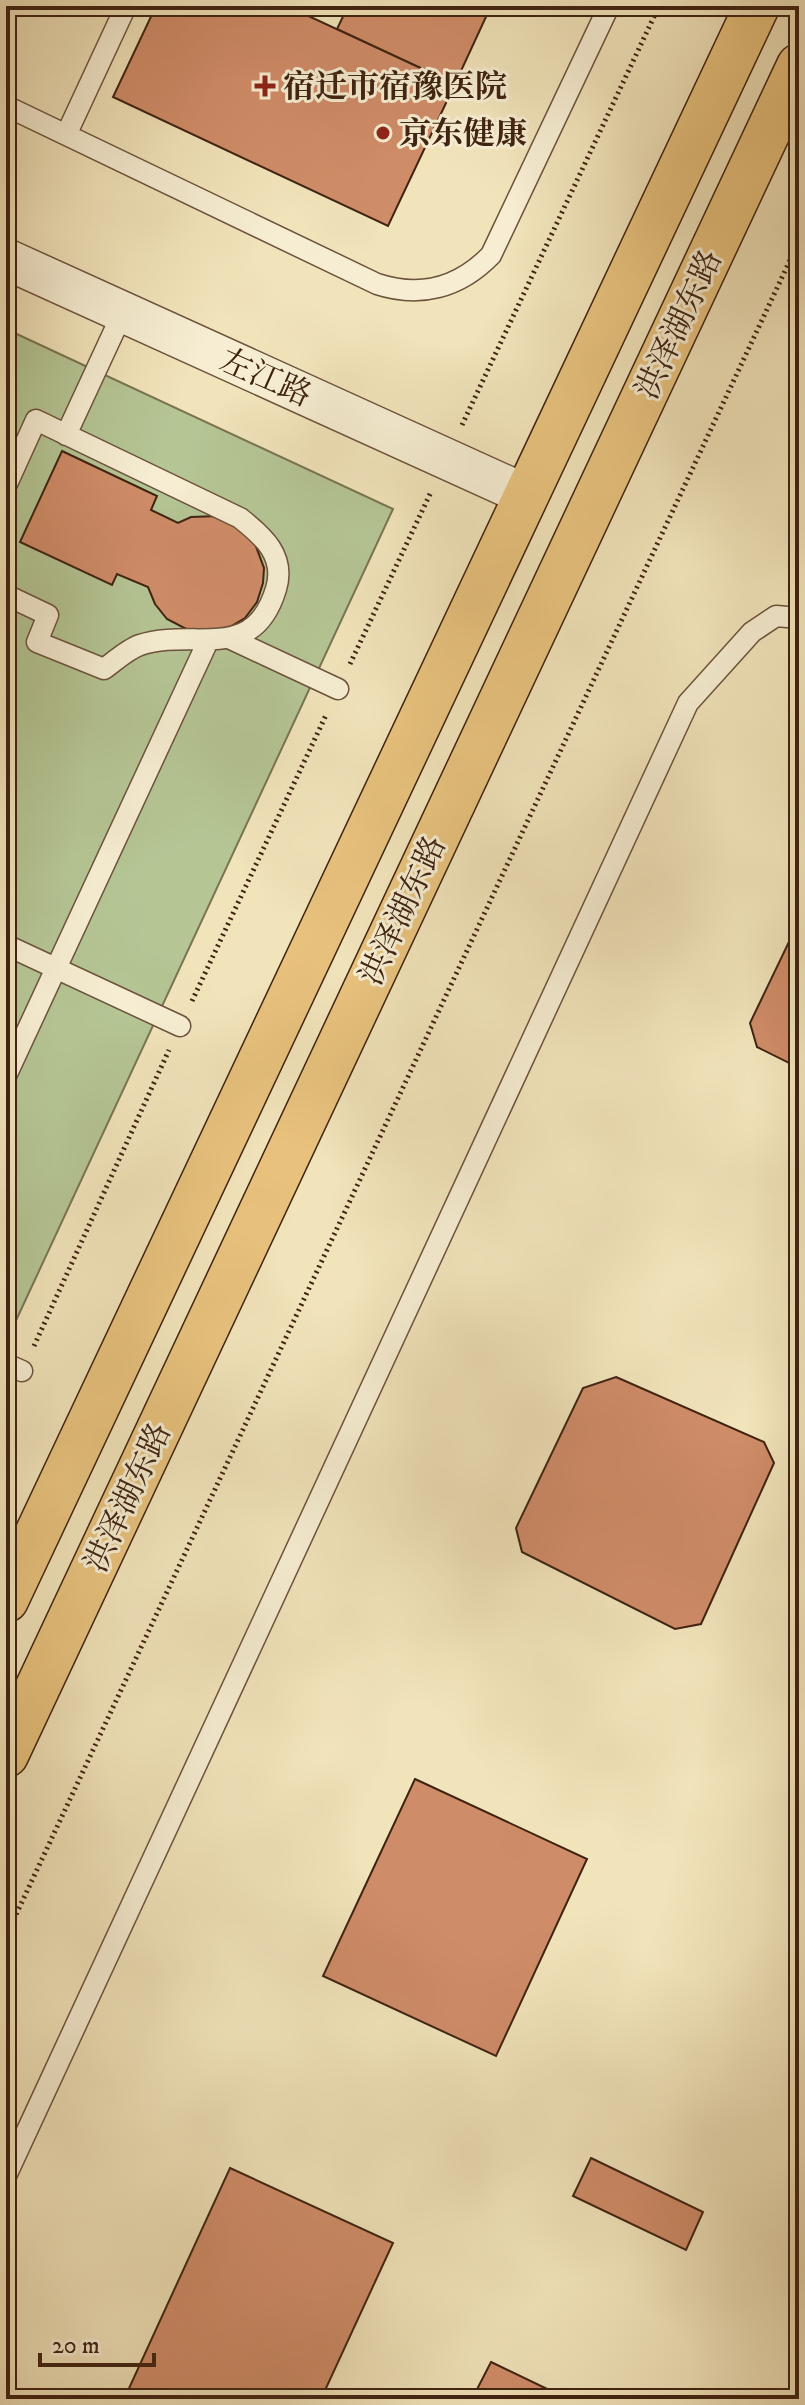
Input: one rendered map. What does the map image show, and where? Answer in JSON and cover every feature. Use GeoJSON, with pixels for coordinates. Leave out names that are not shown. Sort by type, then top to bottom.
{"type":"FeatureCollection","features":[{"type":"Feature","properties":{"kind":"main road","name":"洪泽湖东路"},"geometry":{"type":"LineString","coordinates":[[6,1600],[757,6]]}},
{"type":"Feature","properties":{"kind":"main road","name":"洪泽湖东路"},"geometry":{"type":"LineString","coordinates":[[6,1755],[799,66]]}},
{"type":"Feature","properties":{"kind":"street","name":"左江路"},"geometry":{"type":"LineString","coordinates":[[6,259],[526,495]]}},
{"type":"Feature","properties":{"kind":"lane"},"geometry":{"type":"LineString","coordinates":[[67,133],[126,6]]}},
{"type":"Feature","properties":{"kind":"lane"},"geometry":{"type":"LineString","coordinates":[[7,109],[67,133],[377,284],[397,291],[443,288],[470,274],[491,255],[609,6]]}},
{"type":"Feature","properties":{"kind":"lane"},"geometry":{"type":"LineString","coordinates":[[66,435],[123,312]]}},
{"type":"Feature","properties":{"kind":"lane"},"geometry":{"type":"LineString","coordinates":[[6,486],[36,420],[240,518],[263,536],[277,562],[277,584],[263,618],[253,627],[231,639],[139,645],[104,669],[37,642],[48,615],[6,595]]}},
{"type":"Feature","properties":{"kind":"lane"},"geometry":{"type":"LineString","coordinates":[[6,2176],[688,703],[752,632],[776,616],[799,618]]}},
{"type":"Feature","properties":{"kind":"lane"},"geometry":{"type":"LineString","coordinates":[[231,639],[338,689]]}},
{"type":"Feature","properties":{"kind":"lane"},"geometry":{"type":"LineString","coordinates":[[6,1076],[208,641]]}},
{"type":"Feature","properties":{"kind":"lane"},"geometry":{"type":"LineString","coordinates":[[6,945],[180,1026]]}},
{"type":"Feature","properties":{"kind":"path"},"geometry":{"type":"LineString","coordinates":[[6,1936],[799,241]]}},
{"type":"Feature","properties":{"kind":"green space"},"geometry":{"type":"Polygon","coordinates":[[[6,329],[393,509],[6,1342],[6,329]]]}},
{"type":"Feature","properties":{"kind":"building"},"geometry":{"type":"Polygon","coordinates":[[[156,6],[287,6],[455,84],[388,226],[113,97],[156,6]]]}},
{"type":"Feature","properties":{"kind":"building"},"geometry":{"type":"Polygon","coordinates":[[[156,6],[287,6],[455,84],[388,226],[113,97],[156,6]]]}},
{"type":"Feature","properties":{"kind":"building"},"geometry":{"type":"Polygon","coordinates":[[[348,6],[491,6],[455,84],[337,29],[348,6]]]}},
{"type":"Feature","properties":{"kind":"building"},"geometry":{"type":"Polygon","coordinates":[[[62,451],[157,496],[151,510],[178,523],[191,517],[218,516],[244,530],[254,541],[264,568],[257,602],[245,618],[228,628],[210,632],[190,631],[167,619],[155,604],[148,587],[117,574],[112,585],[20,542],[62,451]]]}},
{"type":"Feature","properties":{"kind":"building"},"geometry":{"type":"Polygon","coordinates":[[[799,921],[799,1068],[757,1047],[750,1023],[799,921]]]}},
{"type":"Feature","properties":{"kind":"building"},"geometry":{"type":"Polygon","coordinates":[[[616,1377],[764,1442],[774,1463],[701,1624],[675,1629],[522,1552],[516,1528],[583,1388],[616,1377]]]}},
{"type":"Feature","properties":{"kind":"building"},"geometry":{"type":"Polygon","coordinates":[[[415,1779],[587,1859],[496,2056],[323,1976],[415,1779]]]}},
{"type":"Feature","properties":{"kind":"building"},"geometry":{"type":"Polygon","coordinates":[[[591,2158],[703,2212],[686,2250],[573,2196],[591,2158]]]}},
{"type":"Feature","properties":{"kind":"building"},"geometry":{"type":"Polygon","coordinates":[[[230,2168],[393,2243],[321,2399],[129,2399],[125,2397],[230,2168]]]}},
{"type":"Feature","properties":{"kind":"building"},"geometry":{"type":"Polygon","coordinates":[[[491,2362],[568,2399],[472,2399],[491,2362]]]}},
{"type":"Feature","properties":{"kind":"place","name":"宿迁市宿豫医院"},"geometry":{"type":"Point","coordinates":[265,86]}},
{"type":"Feature","properties":{"kind":"place","name":"京东健康"},"geometry":{"type":"Point","coordinates":[383,133]}}]}
